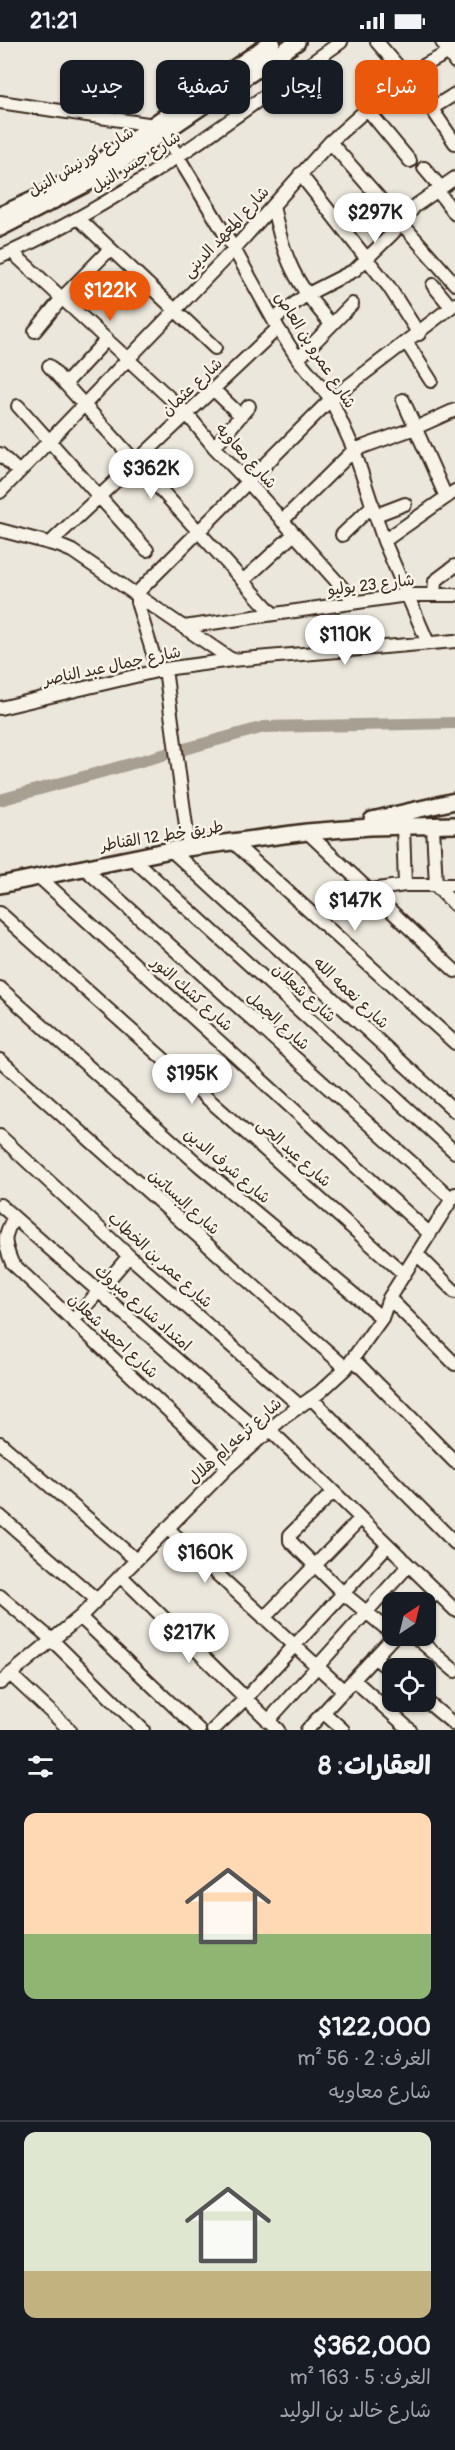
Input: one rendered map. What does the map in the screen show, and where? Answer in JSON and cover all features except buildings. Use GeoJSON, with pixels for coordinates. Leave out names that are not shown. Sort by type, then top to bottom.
{"type":"FeatureCollection","features":[{"type":"Feature","properties":{"kind":"main road","name":"شارع كورنيش النيل"},"geometry":{"type":"LineString","coordinates":[[0,228],[93,180],[272,42]]}},
{"type":"Feature","properties":{"kind":"main road","name":"شارع كورنيش النيل"},"geometry":{"type":"LineString","coordinates":[[0,215],[38,198],[90,169],[297,42]]}},
{"type":"Feature","properties":{"kind":"main road","name":"طريق خط 12 القناطر"},"geometry":{"type":"LineString","coordinates":[[393,823],[455,801]]}},
{"type":"Feature","properties":{"kind":"main road"},"geometry":{"type":"LineString","coordinates":[[393,823],[455,808]]}},
{"type":"Feature","properties":{"kind":"main road"},"geometry":{"type":"LineString","coordinates":[[393,823],[455,816]]}},
{"type":"Feature","properties":{"kind":"main road","name":"طريق خط 12 القناطر"},"geometry":{"type":"LineString","coordinates":[[0,885],[171,850],[393,823],[433,827],[455,825]]}},
{"type":"Feature","properties":{"kind":"street","name":"شارع جسر النيل"},"geometry":{"type":"LineString","coordinates":[[6,254],[78,218],[179,155],[341,42]]}},
{"type":"Feature","properties":{"kind":"street"},"geometry":{"type":"LineString","coordinates":[[377,42],[391,60]]}},
{"type":"Feature","properties":{"kind":"street"},"geometry":{"type":"LineString","coordinates":[[442,42],[453,55]]}},
{"type":"Feature","properties":{"kind":"street","name":"شارع المعهد الدينى"},"geometry":{"type":"LineString","coordinates":[[438,61],[453,55]]}},
{"type":"Feature","properties":{"kind":"street"},"geometry":{"type":"LineString","coordinates":[[438,105],[455,94]]}},
{"type":"Feature","properties":{"kind":"street"},"geometry":{"type":"LineString","coordinates":[[0,102],[159,128]]}},
{"type":"Feature","properties":{"kind":"street","name":"شارع المعهد الدينى"},"geometry":{"type":"LineString","coordinates":[[0,492],[234,249],[330,142],[361,114]]}},
{"type":"Feature","properties":{"kind":"street"},"geometry":{"type":"LineString","coordinates":[[371,114],[410,161]]}},
{"type":"Feature","properties":{"kind":"street"},"geometry":{"type":"LineString","coordinates":[[435,114],[455,143]]}},
{"type":"Feature","properties":{"kind":"street","name":"شارع عمرو بن العاص"},"geometry":{"type":"LineString","coordinates":[[159,128],[179,155],[298,359],[331,399],[354,450],[384,541],[428,644]]}},
{"type":"Feature","properties":{"kind":"street"},"geometry":{"type":"LineString","coordinates":[[330,142],[455,284]]}},
{"type":"Feature","properties":{"kind":"street"},"geometry":{"type":"LineString","coordinates":[[424,168],[455,214]]}},
{"type":"Feature","properties":{"kind":"street"},"geometry":{"type":"LineString","coordinates":[[300,174],[368,259],[399,301],[419,334]]}},
{"type":"Feature","properties":{"kind":"street","name":"شارع عثمان"},"geometry":{"type":"LineString","coordinates":[[50,543],[213,389],[306,295],[355,270],[368,259],[415,206],[455,178]]}},
{"type":"Feature","properties":{"kind":"street"},"geometry":{"type":"LineString","coordinates":[[273,206],[284,254],[306,295],[332,324]]}},
{"type":"Feature","properties":{"kind":"street"},"geometry":{"type":"LineString","coordinates":[[78,218],[215,348]]}},
{"type":"Feature","properties":{"kind":"street"},"geometry":{"type":"LineString","coordinates":[[35,331],[62,298],[110,249]]}},
{"type":"Feature","properties":{"kind":"street","name":"شارع معاويه"},"geometry":{"type":"LineString","coordinates":[[6,254],[62,298],[187,414],[214,447],[355,602]]}},
{"type":"Feature","properties":{"kind":"street"},"geometry":{"type":"LineString","coordinates":[[137,595],[331,399],[453,306],[433,285]]}},
{"type":"Feature","properties":{"kind":"street"},"geometry":{"type":"LineString","coordinates":[[298,359],[352,304]]}},
{"type":"Feature","properties":{"kind":"street"},"geometry":{"type":"LineString","coordinates":[[66,383],[107,339]]}},
{"type":"Feature","properties":{"kind":"street"},"geometry":{"type":"LineString","coordinates":[[407,343],[431,381]]}},
{"type":"Feature","properties":{"kind":"street"},"geometry":{"type":"LineString","coordinates":[[49,366],[273,614]]}},
{"type":"Feature","properties":{"kind":"street"},"geometry":{"type":"LineString","coordinates":[[213,389],[241,416]]}},
{"type":"Feature","properties":{"kind":"street"},"geometry":{"type":"LineString","coordinates":[[384,541],[451,494],[415,428],[403,400]]}},
{"type":"Feature","properties":{"kind":"street"},"geometry":{"type":"LineString","coordinates":[[18,406],[147,550]]}},
{"type":"Feature","properties":{"kind":"street"},"geometry":{"type":"LineString","coordinates":[[214,447],[249,406]]}},
{"type":"Feature","properties":{"kind":"street"},"geometry":{"type":"LineString","coordinates":[[282,521],[354,450],[415,428],[455,410]]}},
{"type":"Feature","properties":{"kind":"street"},"geometry":{"type":"LineString","coordinates":[[0,454],[19,472]]}},
{"type":"Feature","properties":{"kind":"street"},"geometry":{"type":"LineString","coordinates":[[342,535],[375,510],[405,504]]}},
{"type":"Feature","properties":{"kind":"street"},"geometry":{"type":"LineString","coordinates":[[0,530],[50,543],[72,552],[232,660],[455,641]]}},
{"type":"Feature","properties":{"kind":"street"},"geometry":{"type":"LineString","coordinates":[[244,580],[294,534]]}},
{"type":"Feature","properties":{"kind":"street"},"geometry":{"type":"LineString","coordinates":[[434,595],[435,581],[455,566]]}},
{"type":"Feature","properties":{"kind":"street"},"geometry":{"type":"LineString","coordinates":[[137,595],[162,670],[169,699],[189,848]]}},
{"type":"Feature","properties":{"kind":"street","name":"شارع 23 يوليو"},"geometry":{"type":"LineString","coordinates":[[184,627],[407,595],[455,595]]}},
{"type":"Feature","properties":{"kind":"street","name":"شارع جمال عبد الناصر"},"geometry":{"type":"LineString","coordinates":[[0,708],[162,670],[232,660]]}},
{"type":"Feature","properties":{"kind":"street"},"geometry":{"type":"LineString","coordinates":[[393,823],[405,885]]}},
{"type":"Feature","properties":{"kind":"street"},"geometry":{"type":"LineString","coordinates":[[433,827],[436,886],[455,904]]}},
{"type":"Feature","properties":{"kind":"street"},"geometry":{"type":"LineString","coordinates":[[308,832],[455,971]]}},
{"type":"Feature","properties":{"kind":"street"},"geometry":{"type":"LineString","coordinates":[[234,843],[455,1043]]}},
{"type":"Feature","properties":{"kind":"street","name":"شارع نعمه الله"},"geometry":{"type":"LineString","coordinates":[[171,850],[455,1111]]}},
{"type":"Feature","properties":{"kind":"street","name":"شارع شعلان"},"geometry":{"type":"LineString","coordinates":[[132,858],[455,1152]]}},
{"type":"Feature","properties":{"kind":"street","name":"شارع الجمل"},"geometry":{"type":"LineString","coordinates":[[82,867],[454,1197]]}},
{"type":"Feature","properties":{"kind":"street","name":"شارع كشك النور"},"geometry":{"type":"LineString","coordinates":[[39,876],[430,1234]]}},
{"type":"Feature","properties":{"kind":"street"},"geometry":{"type":"LineString","coordinates":[[370,890],[405,885],[455,885]]}},
{"type":"Feature","properties":{"kind":"street","name":"شارع عبد الحى"},"geometry":{"type":"LineString","coordinates":[[0,913],[404,1274]]}},
{"type":"Feature","properties":{"kind":"street","name":"شارع شرف الدين"},"geometry":{"type":"LineString","coordinates":[[0,988],[200,1166],[382,1318]]}},
{"type":"Feature","properties":{"kind":"street","name":"شارع البساتين"},"geometry":{"type":"LineString","coordinates":[[0,1060],[349,1363],[455,1462]]}},
{"type":"Feature","properties":{"kind":"street","name":"شارع عمر بن الخطاب"},"geometry":{"type":"LineString","coordinates":[[0,1137],[129,1256],[300,1406]]}},
{"type":"Feature","properties":{"kind":"street","name":"شارع ترعه ام هلال"},"geometry":{"type":"LineString","coordinates":[[0,1683],[80,1617],[228,1467],[349,1363],[382,1318],[389,1299],[454,1197]]}},
{"type":"Feature","properties":{"kind":"street","name":"امتداد شارع مبروك"},"geometry":{"type":"LineString","coordinates":[[0,1205],[99,1292],[267,1433],[333,1492],[455,1610]]}},
{"type":"Feature","properties":{"kind":"street"},"geometry":{"type":"LineString","coordinates":[[445,1210],[455,1221]]}},
{"type":"Feature","properties":{"kind":"street","name":"شارع احمد شعلان"},"geometry":{"type":"LineString","coordinates":[[14,1217],[4,1234],[5,1246],[12,1263],[228,1467]]}},
{"type":"Feature","properties":{"kind":"street"},"geometry":{"type":"LineString","coordinates":[[417,1254],[455,1293]]}},
{"type":"Feature","properties":{"kind":"street"},"geometry":{"type":"LineString","coordinates":[[73,1321],[129,1256]]}},
{"type":"Feature","properties":{"kind":"street"},"geometry":{"type":"LineString","coordinates":[[0,1263],[29,1281]]}},
{"type":"Feature","properties":{"kind":"street"},"geometry":{"type":"LineString","coordinates":[[389,1299],[455,1364]]}},
{"type":"Feature","properties":{"kind":"street"},"geometry":{"type":"LineString","coordinates":[[311,1398],[455,1543]]}},
{"type":"Feature","properties":{"kind":"street"},"geometry":{"type":"LineString","coordinates":[[0,1443],[136,1560]]}},
{"type":"Feature","properties":{"kind":"street"},"geometry":{"type":"LineString","coordinates":[[333,1492],[288,1538],[314,1566],[382,1626]]}},
{"type":"Feature","properties":{"kind":"street"},"geometry":{"type":"LineString","coordinates":[[0,1516],[97,1600]]}},
{"type":"Feature","properties":{"kind":"street"},"geometry":{"type":"LineString","coordinates":[[264,1618],[360,1519]]}},
{"type":"Feature","properties":{"kind":"street"},"geometry":{"type":"LineString","coordinates":[[167,1528],[344,1691]]}},
{"type":"Feature","properties":{"kind":"street"},"geometry":{"type":"LineString","coordinates":[[213,1730],[245,1699],[387,1546]]}},
{"type":"Feature","properties":{"kind":"street"},"geometry":{"type":"LineString","coordinates":[[268,1721],[408,1566]]}},
{"type":"Feature","properties":{"kind":"street"},"geometry":{"type":"LineString","coordinates":[[121,1576],[278,1730]]}},
{"type":"Feature","properties":{"kind":"street"},"geometry":{"type":"LineString","coordinates":[[0,1596],[51,1640],[143,1730]]}},
{"type":"Feature","properties":{"kind":"street"},"geometry":{"type":"LineString","coordinates":[[80,1617],[199,1730]]}},
{"type":"Feature","properties":{"kind":"street"},"geometry":{"type":"LineString","coordinates":[[308,1730],[384,1646]]}},
{"type":"Feature","properties":{"kind":"street"},"geometry":{"type":"LineString","coordinates":[[426,1646],[455,1671]]}},
{"type":"Feature","properties":{"kind":"street"},"geometry":{"type":"LineString","coordinates":[[374,1657],[382,1664]]}},
{"type":"Feature","properties":{"kind":"street"},"geometry":{"type":"LineString","coordinates":[[10,1674],[70,1730]]}},
{"type":"Feature","properties":{"kind":"street"},"geometry":{"type":"LineString","coordinates":[[354,1680],[410,1730]]}},
{"type":"Feature","properties":{"kind":"street"},"geometry":{"type":"LineString","coordinates":[[436,1709],[455,1725]]}},
{"type":"Feature","properties":{"kind":"street"},"geometry":{"type":"LineString","coordinates":[[324,1713],[343,1730]]}},
{"type":"Feature","properties":{"kind":"waterway"},"geometry":{"type":"LineString","coordinates":[[0,800],[264,727],[455,723]]}}]}
